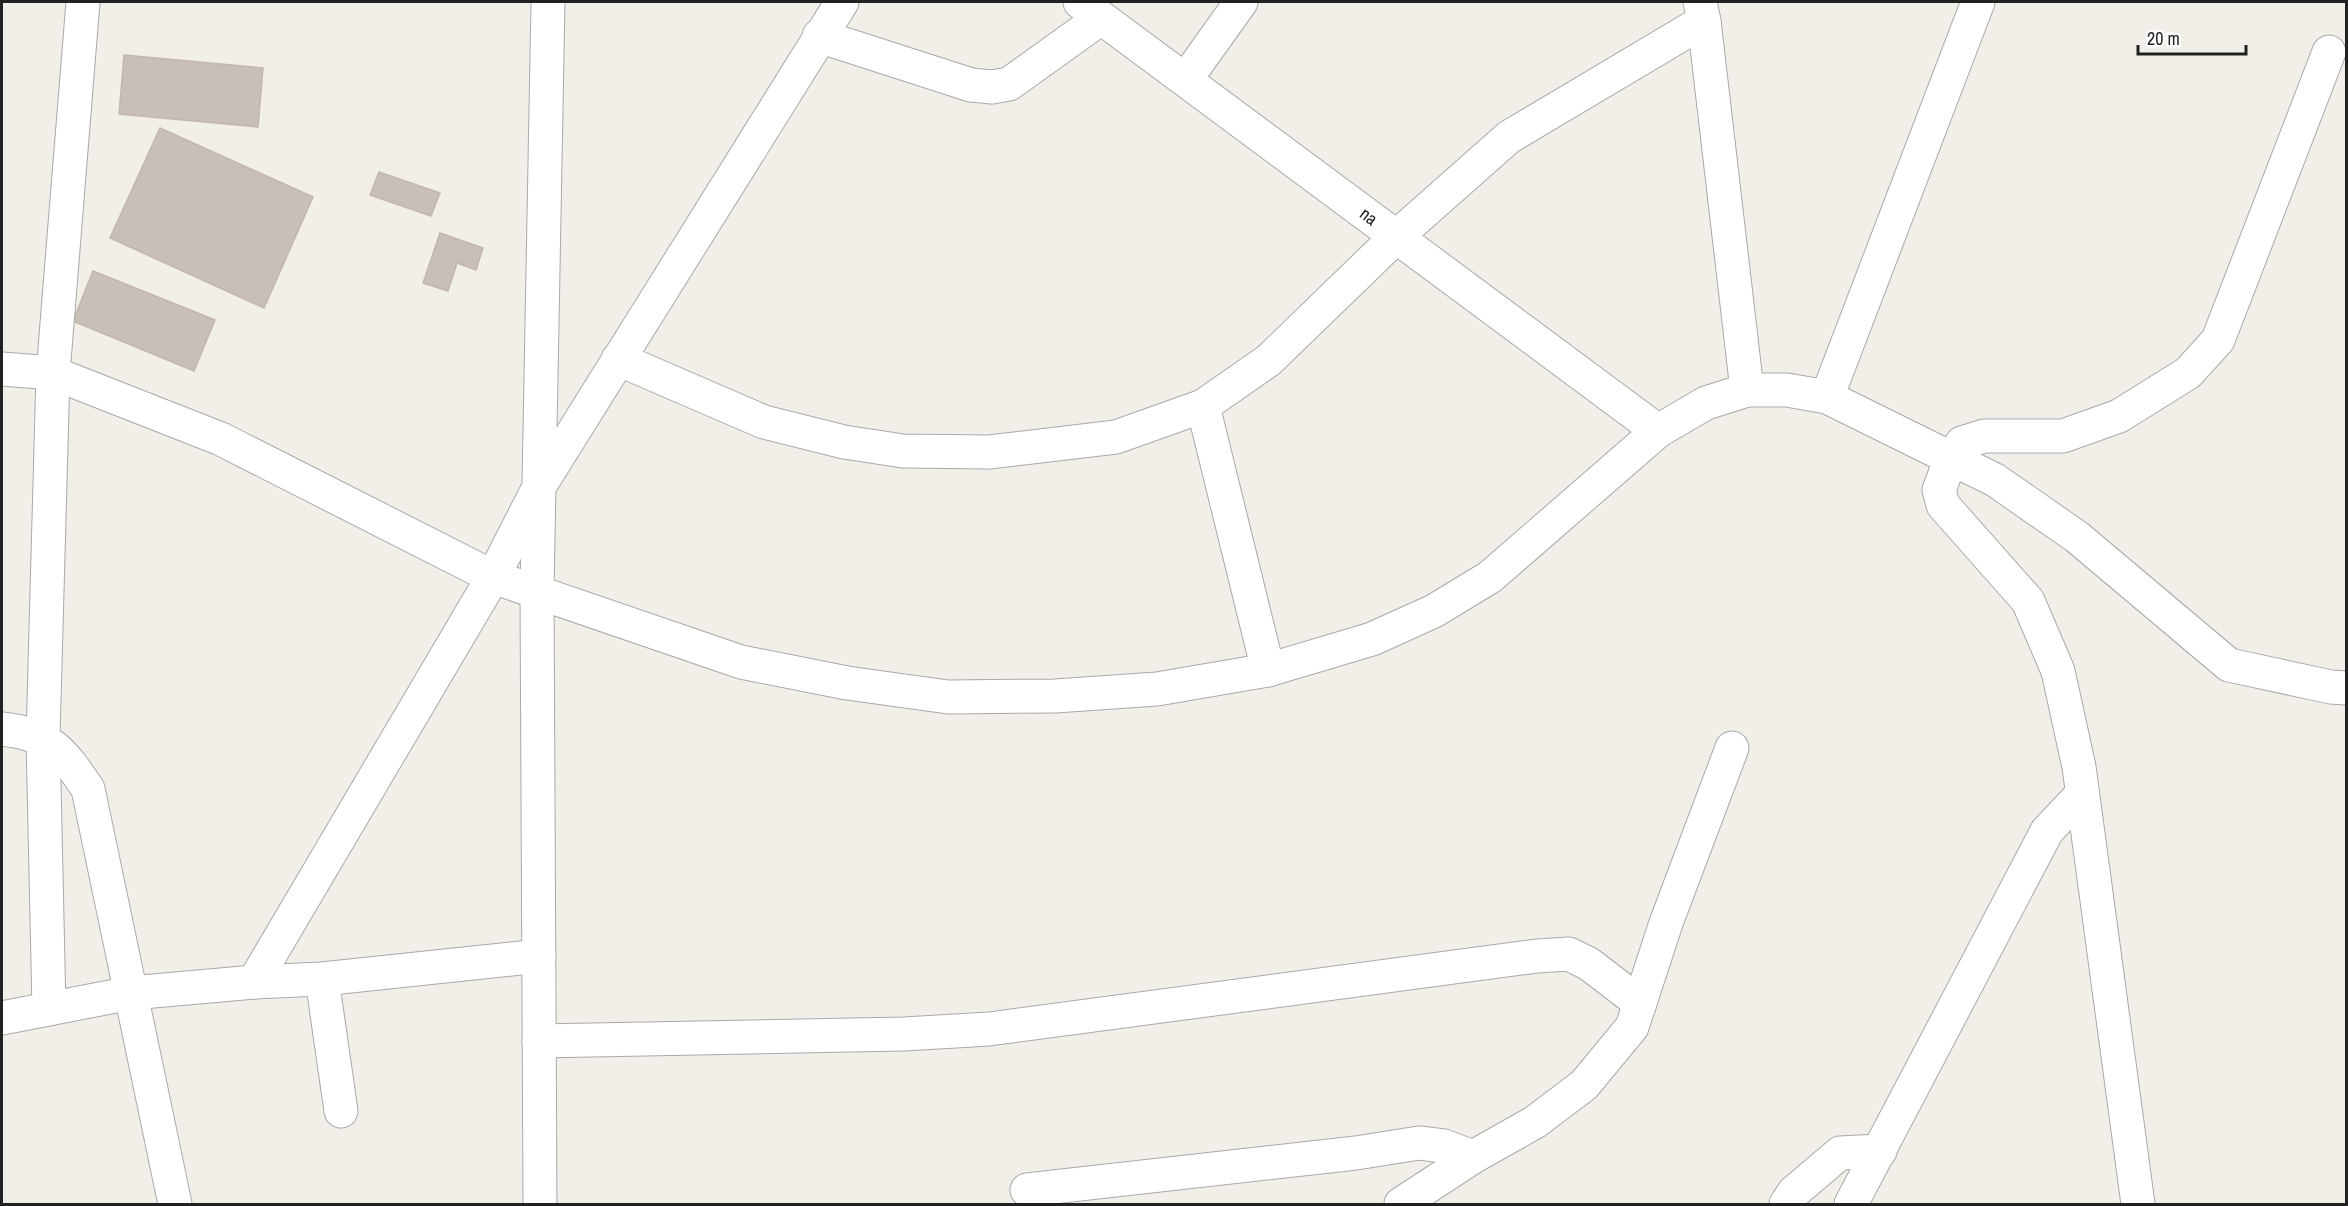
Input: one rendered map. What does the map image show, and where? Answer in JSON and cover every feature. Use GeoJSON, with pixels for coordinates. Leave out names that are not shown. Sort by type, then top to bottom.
{"type":"FeatureCollection","features":[{"type":"Feature","properties":{"kind":"street"},"geometry":{"type":"LineString","coordinates":[[49,1010],[43,738],[52,373],[83,2]]}},
{"type":"Feature","properties":{"kind":"street"},"geometry":{"type":"LineString","coordinates":[[540,1204],[537,592],[548,2]]}},
{"type":"Feature","properties":{"kind":"street"},"geometry":{"type":"LineString","coordinates":[[254,982],[493,577],[539,487],[842,2]]}},
{"type":"Feature","properties":{"kind":"street"},"geometry":{"type":"LineString","coordinates":[[1185,79],[1241,2]]}},
{"type":"Feature","properties":{"kind":"street"},"geometry":{"type":"LineString","coordinates":[[1827,397],[1978,2]]}},
{"type":"Feature","properties":{"kind":"street"},"geometry":{"type":"LineString","coordinates":[[819,36],[971,85],[992,87],[1009,84],[1091,10]]}},
{"type":"Feature","properties":{"kind":"street","name":"na"},"geometry":{"type":"LineString","coordinates":[[1091,10],[1658,431]]}},
{"type":"Feature","properties":{"kind":"street"},"geometry":{"type":"LineString","coordinates":[[618,359],[764,422],[844,442],[903,451],[989,452],[1116,437],[1203,406],[1269,360],[1396,237],[1509,137],[1702,11],[1747,390]]}},
{"type":"Feature","properties":{"kind":"street"},"geometry":{"type":"LineString","coordinates":[[2138,1204],[2079,767],[2058,671],[2028,601],[1943,506],[1939,490],[1951,458],[1962,443],[1984,436],[2063,436],[2119,416],[2188,373],[2218,340],[2329,52]]}},
{"type":"Feature","properties":{"kind":"street"},"geometry":{"type":"LineString","coordinates":[[2,369],[52,373],[221,439],[493,577],[741,662],[847,683],[948,696],[1055,696],[1158,688],[1268,670],[1372,639],[1434,612],[1490,577],[1658,431],[1706,403],[1747,390],[1787,390],[1827,397],[1995,480],[2077,537],[2229,665],[2331,687],[2346,688]]}},
{"type":"Feature","properties":{"kind":"street"},"geometry":{"type":"LineString","coordinates":[[1203,406],[1268,670]]}},
{"type":"Feature","properties":{"kind":"street"},"geometry":{"type":"LineString","coordinates":[[2,729],[43,738],[70,762],[88,789],[176,1204]]}},
{"type":"Feature","properties":{"kind":"street"},"geometry":{"type":"LineString","coordinates":[[1401,1204],[1473,1157],[1535,1122],[1584,1085],[1632,1027],[1669,913],[1732,748]]}},
{"type":"Feature","properties":{"kind":"street"},"geometry":{"type":"LineString","coordinates":[[1851,1204],[2047,831],[2082,794]]}},
{"type":"Feature","properties":{"kind":"street"},"geometry":{"type":"LineString","coordinates":[[539,1041],[904,1034],[989,1029],[1547,955],[1569,954],[1589,964],[1641,1003]]}},
{"type":"Feature","properties":{"kind":"street"},"geometry":{"type":"LineString","coordinates":[[2,1018],[131,993],[254,982],[322,979],[538,956]]}},
{"type":"Feature","properties":{"kind":"street"},"geometry":{"type":"LineString","coordinates":[[322,979],[341,1112]]}},
{"type":"Feature","properties":{"kind":"street"},"geometry":{"type":"LineString","coordinates":[[1028,1190],[1356,1153],[1419,1143],[1444,1146],[1473,1157]]}},
{"type":"Feature","properties":{"kind":"street"},"geometry":{"type":"LineString","coordinates":[[1786,1204],[1794,1192],[1840,1153],[1880,1151]]}},
{"type":"Feature","properties":{"kind":"building"},"geometry":{"type":"Polygon","coordinates":[[[124,55],[263,68],[258,127],[119,114],[124,55]]]}},
{"type":"Feature","properties":{"kind":"building"},"geometry":{"type":"Polygon","coordinates":[[[160,128],[313,197],[264,308],[110,238],[160,128]]]}},
{"type":"Feature","properties":{"kind":"building"},"geometry":{"type":"Polygon","coordinates":[[[379,172],[440,193],[431,216],[370,195],[379,172]]]}},
{"type":"Feature","properties":{"kind":"building"},"geometry":{"type":"Polygon","coordinates":[[[440,233],[483,248],[476,270],[457,263],[448,291],[423,283],[440,233]]]}},
{"type":"Feature","properties":{"kind":"building"},"geometry":{"type":"Polygon","coordinates":[[[93,271],[215,320],[194,371],[73,321],[93,271]]]}}]}
